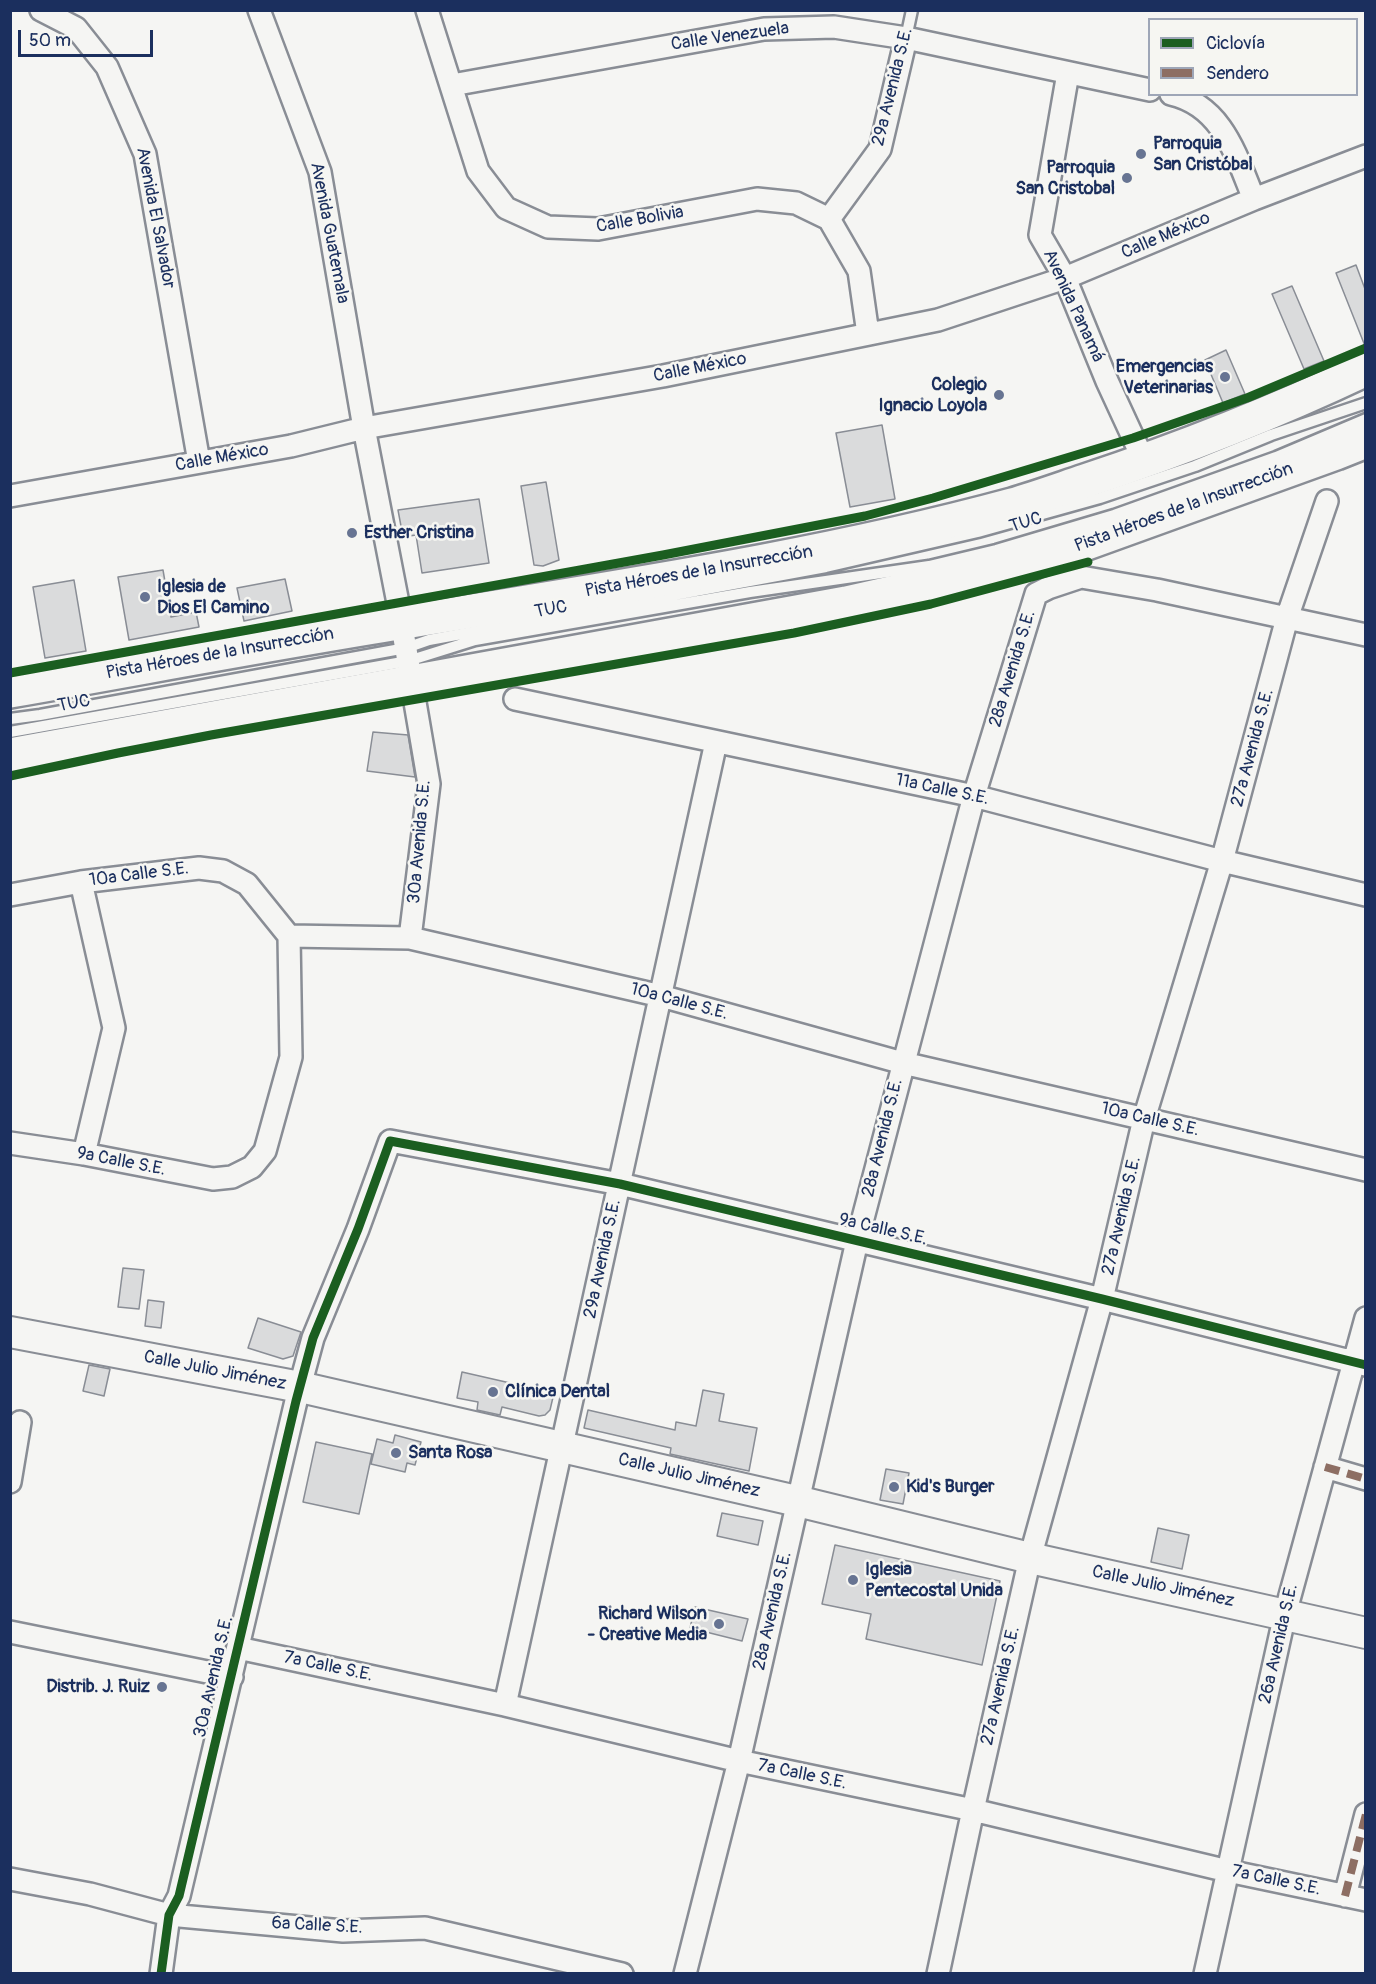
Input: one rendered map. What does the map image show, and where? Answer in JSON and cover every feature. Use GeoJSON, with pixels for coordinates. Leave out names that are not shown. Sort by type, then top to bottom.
{"type":"FeatureCollection","features":[{"type":"Feature","properties":{"kind":"main road","name":"Pista Héroes de la Insurrección"},"geometry":{"type":"LineString","coordinates":[[10,755],[407,653],[610,589],[814,552],[926,527],[1016,503],[1222,433],[1365,369]]}},
{"type":"Feature","properties":{"kind":"main road","name":"Pista Héroes de la Insurrección"},"geometry":{"type":"LineString","coordinates":[[10,691],[407,653],[846,603],[979,573],[1084,544],[1365,441]]}},
{"type":"Feature","properties":{"kind":"main road","name":"Calle Julio Jiménez"},"geometry":{"type":"LineString","coordinates":[[10,1332],[300,1387],[797,1501],[1030,1558],[1365,1633]]}},
{"type":"Feature","properties":{"kind":"street","name":"Avenida El Salvador"},"geometry":{"type":"LineString","coordinates":[[41,10],[76,28],[107,67],[145,154],[199,462]]}},
{"type":"Feature","properties":{"kind":"street","name":"Avenida Guatemala"},"geometry":{"type":"LineString","coordinates":[[259,10],[320,172],[364,428]]}},
{"type":"Feature","properties":{"kind":"street","name":"Calle Bolivia"},"geometry":{"type":"LineString","coordinates":[[427,10],[478,171],[506,208],[548,227],[598,229],[758,199],[796,203],[829,219]]}},
{"type":"Feature","properties":{"kind":"street","name":"Calle Venezuela"},"geometry":{"type":"LineString","coordinates":[[452,85],[764,29],[834,27],[906,38],[1148,90]]}},
{"type":"Feature","properties":{"kind":"street","name":"29a Avenida S.E."},"geometry":{"type":"LineString","coordinates":[[829,219],[880,149],[906,38]]}},
{"type":"Feature","properties":{"kind":"street","name":"Avenida Panamá"},"geometry":{"type":"LineString","coordinates":[[1068,73],[1040,235],[1065,278],[1107,381],[1144,461]]}},
{"type":"Feature","properties":{"kind":"street"},"geometry":{"type":"LineString","coordinates":[[1178,96],[1207,111],[1227,135],[1254,199]]}},
{"type":"Feature","properties":{"kind":"street","name":"Calle México"},"geometry":{"type":"LineString","coordinates":[[10,496],[291,446],[364,428],[663,376],[938,320],[1065,278],[1254,199],[1365,156]]}},
{"type":"Feature","properties":{"kind":"street"},"geometry":{"type":"LineString","coordinates":[[829,219],[859,271],[868,334]]}},
{"type":"Feature","properties":{"kind":"street","name":"30a Avenida S.E."},"geometry":{"type":"LineString","coordinates":[[364,428],[407,653],[429,784],[410,938]]}},
{"type":"Feature","properties":{"kind":"street","name":"27a Avenida S.E."},"geometry":{"type":"LineString","coordinates":[[938,1974],[1030,1558],[1102,1299],[1144,1119],[1222,861],[1287,618],[1327,501]]}},
{"type":"Feature","properties":{"kind":"street","name":"28a Avenida S.E."},"geometry":{"type":"LineString","coordinates":[[685,1974],[739,1761],[857,1241],[974,796],[1036,594],[1081,577],[1287,618]]}},
{"type":"Feature","properties":{"kind":"street"},"geometry":{"type":"LineString","coordinates":[[1287,618],[1365,635]]}},
{"type":"Feature","properties":{"kind":"street","name":"11a Calle S.E."},"geometry":{"type":"LineString","coordinates":[[515,699],[974,796],[1222,861],[1365,895]]}},
{"type":"Feature","properties":{"kind":"street","name":"29a Avenida S.E."},"geometry":{"type":"LineString","coordinates":[[505,1705],[716,742]]}},
{"type":"Feature","properties":{"kind":"street","name":"10a Calle S.E."},"geometry":{"type":"LineString","coordinates":[[10,895],[81,882],[199,867],[223,872],[247,884],[289,936],[410,938],[662,996],[903,1063],[1365,1170]]}},
{"type":"Feature","properties":{"kind":"street"},"geometry":{"type":"LineString","coordinates":[[81,882],[114,1028],[84,1154]]}},
{"type":"Feature","properties":{"kind":"street","name":"9a Calle S.E."},"geometry":{"type":"LineString","coordinates":[[10,1143],[84,1154],[213,1179],[232,1177],[252,1167],[265,1151],[291,1057],[289,936]]}},
{"type":"Feature","properties":{"kind":"street","name":"30a Avenida S.E."},"geometry":{"type":"LineString","coordinates":[[161,1974],[169,1915],[179,1896],[313,1338],[358,1229],[390,1141]]}},
{"type":"Feature","properties":{"kind":"street","name":"9a Calle S.E."},"geometry":{"type":"LineString","coordinates":[[390,1141],[620,1184],[1102,1299],[1359,1364]]}},
{"type":"Feature","properties":{"kind":"street","name":"26a Avenida S.E."},"geometry":{"type":"LineString","coordinates":[[1205,1974],[1285,1614],[1325,1467],[1359,1364],[1365,1318]]}},
{"type":"Feature","properties":{"kind":"street"},"geometry":{"type":"LineString","coordinates":[[10,1482],[20,1422]]}},
{"type":"Feature","properties":{"kind":"street"},"geometry":{"type":"LineString","coordinates":[[1325,1467],[1365,1479]]}},
{"type":"Feature","properties":{"kind":"street"},"geometry":{"type":"LineString","coordinates":[[10,1632],[232,1677]]}},
{"type":"Feature","properties":{"kind":"street","name":"7a Calle S.E."},"geometry":{"type":"LineString","coordinates":[[238,1648],[505,1705],[739,1761],[973,1810],[1355,1898]]}},
{"type":"Feature","properties":{"kind":"street"},"geometry":{"type":"LineString","coordinates":[[1355,1898],[1365,1814]]}},
{"type":"Feature","properties":{"kind":"street","name":"6a Calle S.E."},"geometry":{"type":"LineString","coordinates":[[10,1879],[90,1894],[169,1915],[343,1931],[425,1928],[622,1974]]}},
{"type":"Feature","properties":{"kind":"lane","name":"29a Avenida S.E."},"geometry":{"type":"LineString","coordinates":[[906,38],[912,10]]}},
{"type":"Feature","properties":{"kind":"lane","name":"TUC"},"geometry":{"type":"LineString","coordinates":[[10,732],[407,653],[429,639],[826,567],[978,532],[1100,498],[1185,470],[1271,435],[1365,403]]}},
{"type":"Feature","properties":{"kind":"lane","name":"TUC"},"geometry":{"type":"LineString","coordinates":[[10,719],[407,653],[436,651],[475,640],[750,592],[940,564],[1113,515],[1276,457],[1365,419]]}},
{"type":"Feature","properties":{"kind":"building"},"geometry":{"type":"Polygon","coordinates":[[[1356,265],[1365,289],[1365,346],[1336,273],[1356,265]]]}},
{"type":"Feature","properties":{"kind":"building"},"geometry":{"type":"Polygon","coordinates":[[[1292,286],[1324,361],[1304,369],[1272,294],[1292,286]]]}},
{"type":"Feature","properties":{"kind":"building","name":"Emergencias Veterinarias"},"geometry":{"type":"Polygon","coordinates":[[[1226,350],[1245,394],[1223,403],[1205,360],[1226,350]]]}},
{"type":"Feature","properties":{"kind":"building"},"geometry":{"type":"Polygon","coordinates":[[[882,425],[895,499],[850,507],[836,433],[882,425]]]}},
{"type":"Feature","properties":{"kind":"building"},"geometry":{"type":"Polygon","coordinates":[[[546,482],[559,560],[543,566],[534,565],[521,486],[546,482]]]}},
{"type":"Feature","properties":{"kind":"building"},"geometry":{"type":"Polygon","coordinates":[[[479,499],[489,563],[422,573],[416,535],[403,537],[398,510],[479,499]]]}},
{"type":"Feature","properties":{"kind":"building","name":"Iglesia de Dios El Camino"},"geometry":{"type":"Polygon","coordinates":[[[163,570],[171,617],[196,612],[199,627],[129,640],[118,577],[163,570]]]}},
{"type":"Feature","properties":{"kind":"building"},"geometry":{"type":"Polygon","coordinates":[[[285,579],[292,611],[244,621],[237,588],[285,579]]]}},
{"type":"Feature","properties":{"kind":"building"},"geometry":{"type":"Polygon","coordinates":[[[74,580],[86,651],[45,658],[33,587],[74,580]]]}},
{"type":"Feature","properties":{"kind":"building"},"geometry":{"type":"Polygon","coordinates":[[[373,732],[408,735],[415,777],[367,771],[373,732]]]}},
{"type":"Feature","properties":{"kind":"building"},"geometry":{"type":"Polygon","coordinates":[[[123,1268],[144,1270],[139,1309],[118,1307],[123,1268]]]}},
{"type":"Feature","properties":{"kind":"building"},"geometry":{"type":"Polygon","coordinates":[[[148,1300],[164,1302],[161,1328],[145,1326],[148,1300]]]}},
{"type":"Feature","properties":{"kind":"building"},"geometry":{"type":"Polygon","coordinates":[[[258,1318],[301,1332],[293,1356],[283,1359],[248,1348],[258,1318]]]}},
{"type":"Feature","properties":{"kind":"building"},"geometry":{"type":"Polygon","coordinates":[[[89,1365],[110,1369],[104,1396],[83,1391],[89,1365]]]}},
{"type":"Feature","properties":{"kind":"building"},"geometry":{"type":"Polygon","coordinates":[[[462,1372],[554,1393],[550,1410],[545,1415],[539,1416],[502,1407],[500,1415],[477,1410],[478,1402],[457,1398],[462,1372]]]}},
{"type":"Feature","properties":{"kind":"building"},"geometry":{"type":"Polygon","coordinates":[[[703,1390],[724,1394],[719,1421],[757,1428],[749,1471],[670,1454],[671,1448],[584,1428],[588,1410],[675,1430],[676,1422],[696,1426],[703,1390]]]}},
{"type":"Feature","properties":{"kind":"building","name":"Santa Rosa"},"geometry":{"type":"Polygon","coordinates":[[[395,1435],[421,1442],[415,1465],[407,1463],[405,1472],[371,1464],[377,1439],[393,1443],[395,1435]]]}},
{"type":"Feature","properties":{"kind":"building"},"geometry":{"type":"Polygon","coordinates":[[[316,1442],[372,1454],[359,1514],[303,1502],[316,1442]]]}},
{"type":"Feature","properties":{"kind":"building","name":"Kid's Burger"},"geometry":{"type":"Polygon","coordinates":[[[886,1469],[909,1473],[903,1504],[880,1500],[886,1469]]]}},
{"type":"Feature","properties":{"kind":"building"},"geometry":{"type":"Polygon","coordinates":[[[722,1513],[763,1521],[758,1545],[717,1536],[722,1513]]]}},
{"type":"Feature","properties":{"kind":"building"},"geometry":{"type":"Polygon","coordinates":[[[1158,1528],[1189,1535],[1182,1569],[1151,1562],[1158,1528]]]}},
{"type":"Feature","properties":{"kind":"building"},"geometry":{"type":"Polygon","coordinates":[[[835,1545],[1000,1581],[982,1665],[866,1639],[871,1614],[822,1604],[835,1545]]]}},
{"type":"Feature","properties":{"kind":"building","name":"Richard Wilson - Creative Media"},"geometry":{"type":"Polygon","coordinates":[[[695,1607],[748,1619],[742,1641],[690,1628],[695,1607]]]}},
{"type":"Feature","properties":{"kind":"marked path"},"geometry":{"type":"LineString","coordinates":[[1325,1467],[1366,1479]]}},
{"type":"Feature","properties":{"kind":"marked path"},"geometry":{"type":"LineString","coordinates":[[1345,1896],[1366,1814]]}},
{"type":"Feature","properties":{"kind":"cycle path"},"geometry":{"type":"LineString","coordinates":[[10,673],[663,555],[865,516],[1133,438],[1247,398],[1366,348]]}},
{"type":"Feature","properties":{"kind":"cycle path"},"geometry":{"type":"LineString","coordinates":[[10,776],[211,735],[794,633],[931,604],[1088,562]]}},
{"type":"Feature","properties":{"kind":"cycle path"},"geometry":{"type":"LineString","coordinates":[[161,1974],[169,1915],[179,1896],[296,1401],[313,1338],[358,1229],[390,1141],[620,1184],[1102,1299],[1366,1365]]}},
{"type":"Feature","properties":{"kind":"place","name":"Parroquia San Cristóbal"},"geometry":{"type":"Point","coordinates":[1141,154]}},
{"type":"Feature","properties":{"kind":"place","name":"Parroquia San Cristobal"},"geometry":{"type":"Point","coordinates":[1127,178]}},
{"type":"Feature","properties":{"kind":"place","name":"Emergencias Veterinarias"},"geometry":{"type":"Point","coordinates":[1225,377]}},
{"type":"Feature","properties":{"kind":"place","name":"Colegio Ignacio Loyola"},"geometry":{"type":"Point","coordinates":[999,395]}},
{"type":"Feature","properties":{"kind":"place","name":"Esther Cristina"},"geometry":{"type":"Point","coordinates":[352,533]}},
{"type":"Feature","properties":{"kind":"place","name":"Iglesia de Dios El Camino"},"geometry":{"type":"Point","coordinates":[145,597]}},
{"type":"Feature","properties":{"kind":"place","name":"Clínica Dental"},"geometry":{"type":"Point","coordinates":[493,1392]}},
{"type":"Feature","properties":{"kind":"place","name":"Santa Rosa"},"geometry":{"type":"Point","coordinates":[396,1453]}},
{"type":"Feature","properties":{"kind":"place","name":"Kid's Burger"},"geometry":{"type":"Point","coordinates":[894,1487]}},
{"type":"Feature","properties":{"kind":"place","name":"Iglesia Pentecostal Unida"},"geometry":{"type":"Point","coordinates":[853,1580]}},
{"type":"Feature","properties":{"kind":"place","name":"Richard Wilson - Creative Media"},"geometry":{"type":"Point","coordinates":[719,1624]}},
{"type":"Feature","properties":{"kind":"place","name":"Distrib. J. Ruiz"},"geometry":{"type":"Point","coordinates":[162,1687]}}]}
